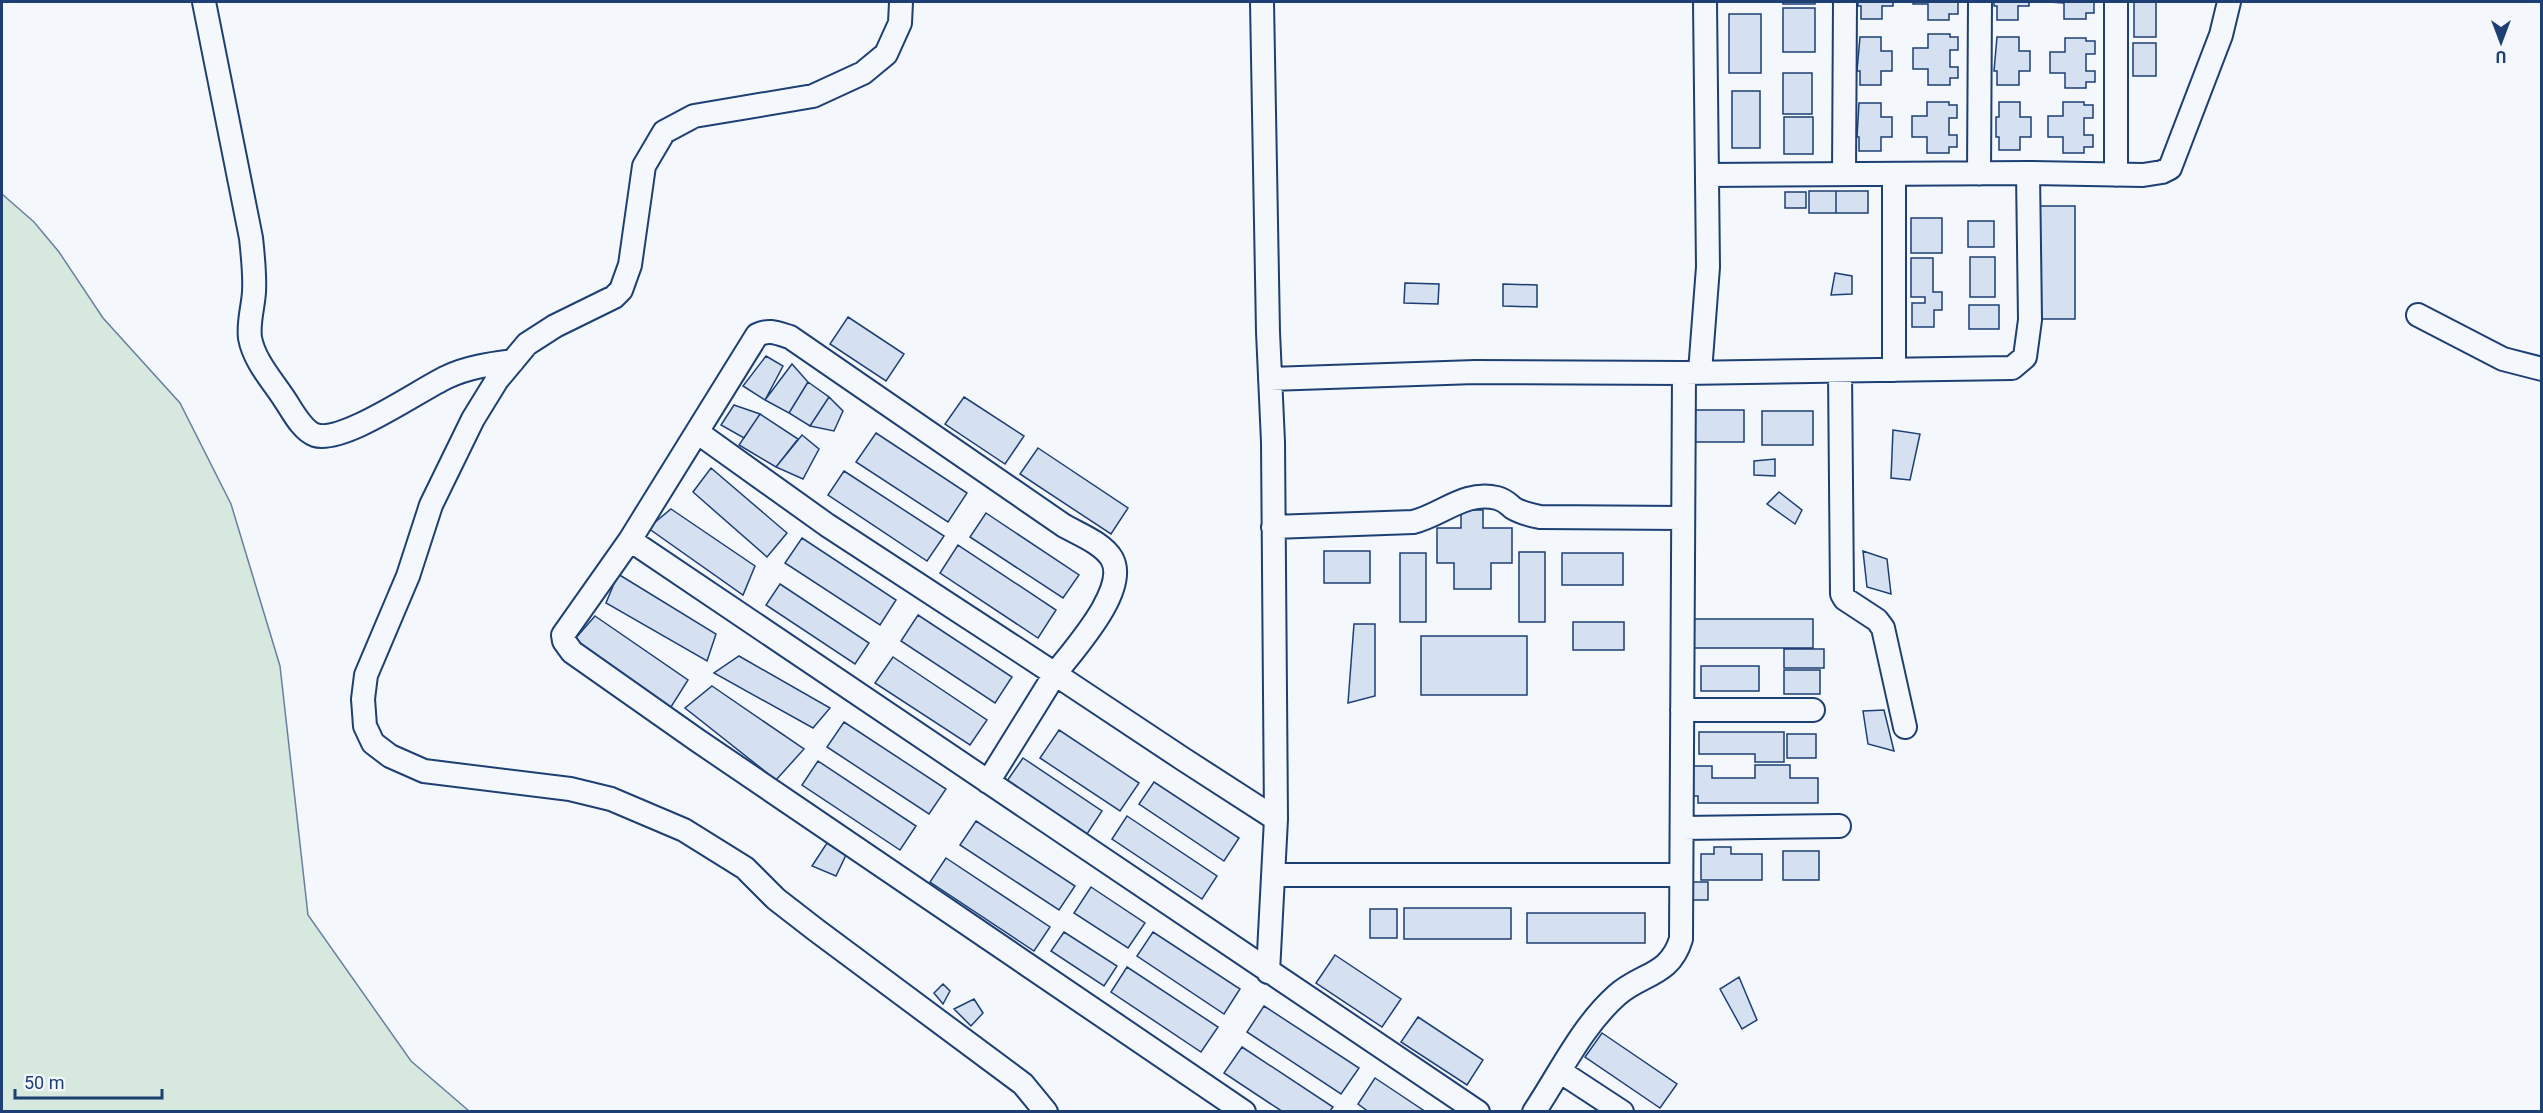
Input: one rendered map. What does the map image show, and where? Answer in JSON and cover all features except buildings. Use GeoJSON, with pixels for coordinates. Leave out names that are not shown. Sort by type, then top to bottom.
{"type":"FeatureCollection","features":[{"type":"Feature","properties":{"kind":"street"},"geometry":{"type":"LineString","coordinates":[[204,2],[251,238],[255,269],[249,327],[250,340],[260,362],[304,427],[317,436],[335,435],[456,373],[513,361]]}},
{"type":"Feature","properties":{"kind":"street"},"geometry":{"type":"LineString","coordinates":[[901,2],[900,23],[886,54],[863,73],[813,96],[694,116],[663,132],[644,166],[630,265],[621,290],[614,297],[574,316],[527,344],[497,380],[473,419],[431,505],[408,576],[366,675],[363,699],[365,726],[373,743],[390,756],[423,771],[570,789],[611,799],[684,830],[746,868],[776,899],[808,924],[1023,1084],[1046,1112]]}},
{"type":"Feature","properties":{"kind":"street"},"geometry":{"type":"LineString","coordinates":[[1262,2],[1273,442],[1276,819],[1268,972]]}},
{"type":"Feature","properties":{"kind":"street"},"geometry":{"type":"LineString","coordinates":[[1534,1112],[1590,1024],[1618,993],[1670,962],[1678,951],[1681,939],[1683,518],[1692,372],[1708,267],[1705,2]]}},
{"type":"Feature","properties":{"kind":"street"},"geometry":{"type":"LineString","coordinates":[[1844,174],[1845,2]]}},
{"type":"Feature","properties":{"kind":"street"},"geometry":{"type":"LineString","coordinates":[[1979,174],[1980,2]]}},
{"type":"Feature","properties":{"kind":"street"},"geometry":{"type":"LineString","coordinates":[[2116,2],[2116,175]]}},
{"type":"Feature","properties":{"kind":"street"},"geometry":{"type":"LineString","coordinates":[[1707,175],[2028,173],[2143,175],[2162,172],[2170,168],[2221,35],[2229,2]]}},
{"type":"Feature","properties":{"kind":"street"},"geometry":{"type":"LineString","coordinates":[[1270,379],[1475,372],[2012,368],[2025,357],[2030,320],[2028,173]]}},
{"type":"Feature","properties":{"kind":"street"},"geometry":{"type":"LineString","coordinates":[[1894,174],[1894,370]]}},
{"type":"Feature","properties":{"kind":"street"},"geometry":{"type":"LineString","coordinates":[[2418,315],[2503,359],[2541,369]]}},
{"type":"Feature","properties":{"kind":"street"},"geometry":{"type":"LineString","coordinates":[[988,782],[1055,674],[1094,625],[1115,584],[1115,568],[1106,551],[1063,525],[790,337],[765,331],[757,335],[630,540],[566,629],[564,641],[572,652],[698,740],[1244,1112]]}},
{"type":"Feature","properties":{"kind":"street"},"geometry":{"type":"LineString","coordinates":[[1840,371],[1842,594],[1845,599],[1877,620],[1883,628],[1905,727]]}},
{"type":"Feature","properties":{"kind":"street"},"geometry":{"type":"LineString","coordinates":[[697,432],[827,525],[1276,819]]}},
{"type":"Feature","properties":{"kind":"street"},"geometry":{"type":"LineString","coordinates":[[1273,527],[1413,522],[1425,519],[1462,499],[1479,496],[1500,499],[1524,513],[1540,517],[1683,518]]}},
{"type":"Feature","properties":{"kind":"street"},"geometry":{"type":"LineString","coordinates":[[630,540],[1478,1112]]}},
{"type":"Feature","properties":{"kind":"street"},"geometry":{"type":"LineString","coordinates":[[1682,710],[1813,710]]}},
{"type":"Feature","properties":{"kind":"street"},"geometry":{"type":"LineString","coordinates":[[1682,828],[1839,826]]}},
{"type":"Feature","properties":{"kind":"street"},"geometry":{"type":"LineString","coordinates":[[1274,875],[1681,875]]}},
{"type":"Feature","properties":{"kind":"street"},"geometry":{"type":"LineString","coordinates":[[1561,1072],[1622,1112]]}},
{"type":"Feature","properties":{"kind":"shaded area"},"geometry":{"type":"Polygon","coordinates":[[[2,194],[34,222],[59,252],[103,318],[180,403],[231,504],[280,666],[308,915],[411,1061],[469,1111],[2,1111],[2,194]]]}}]}
